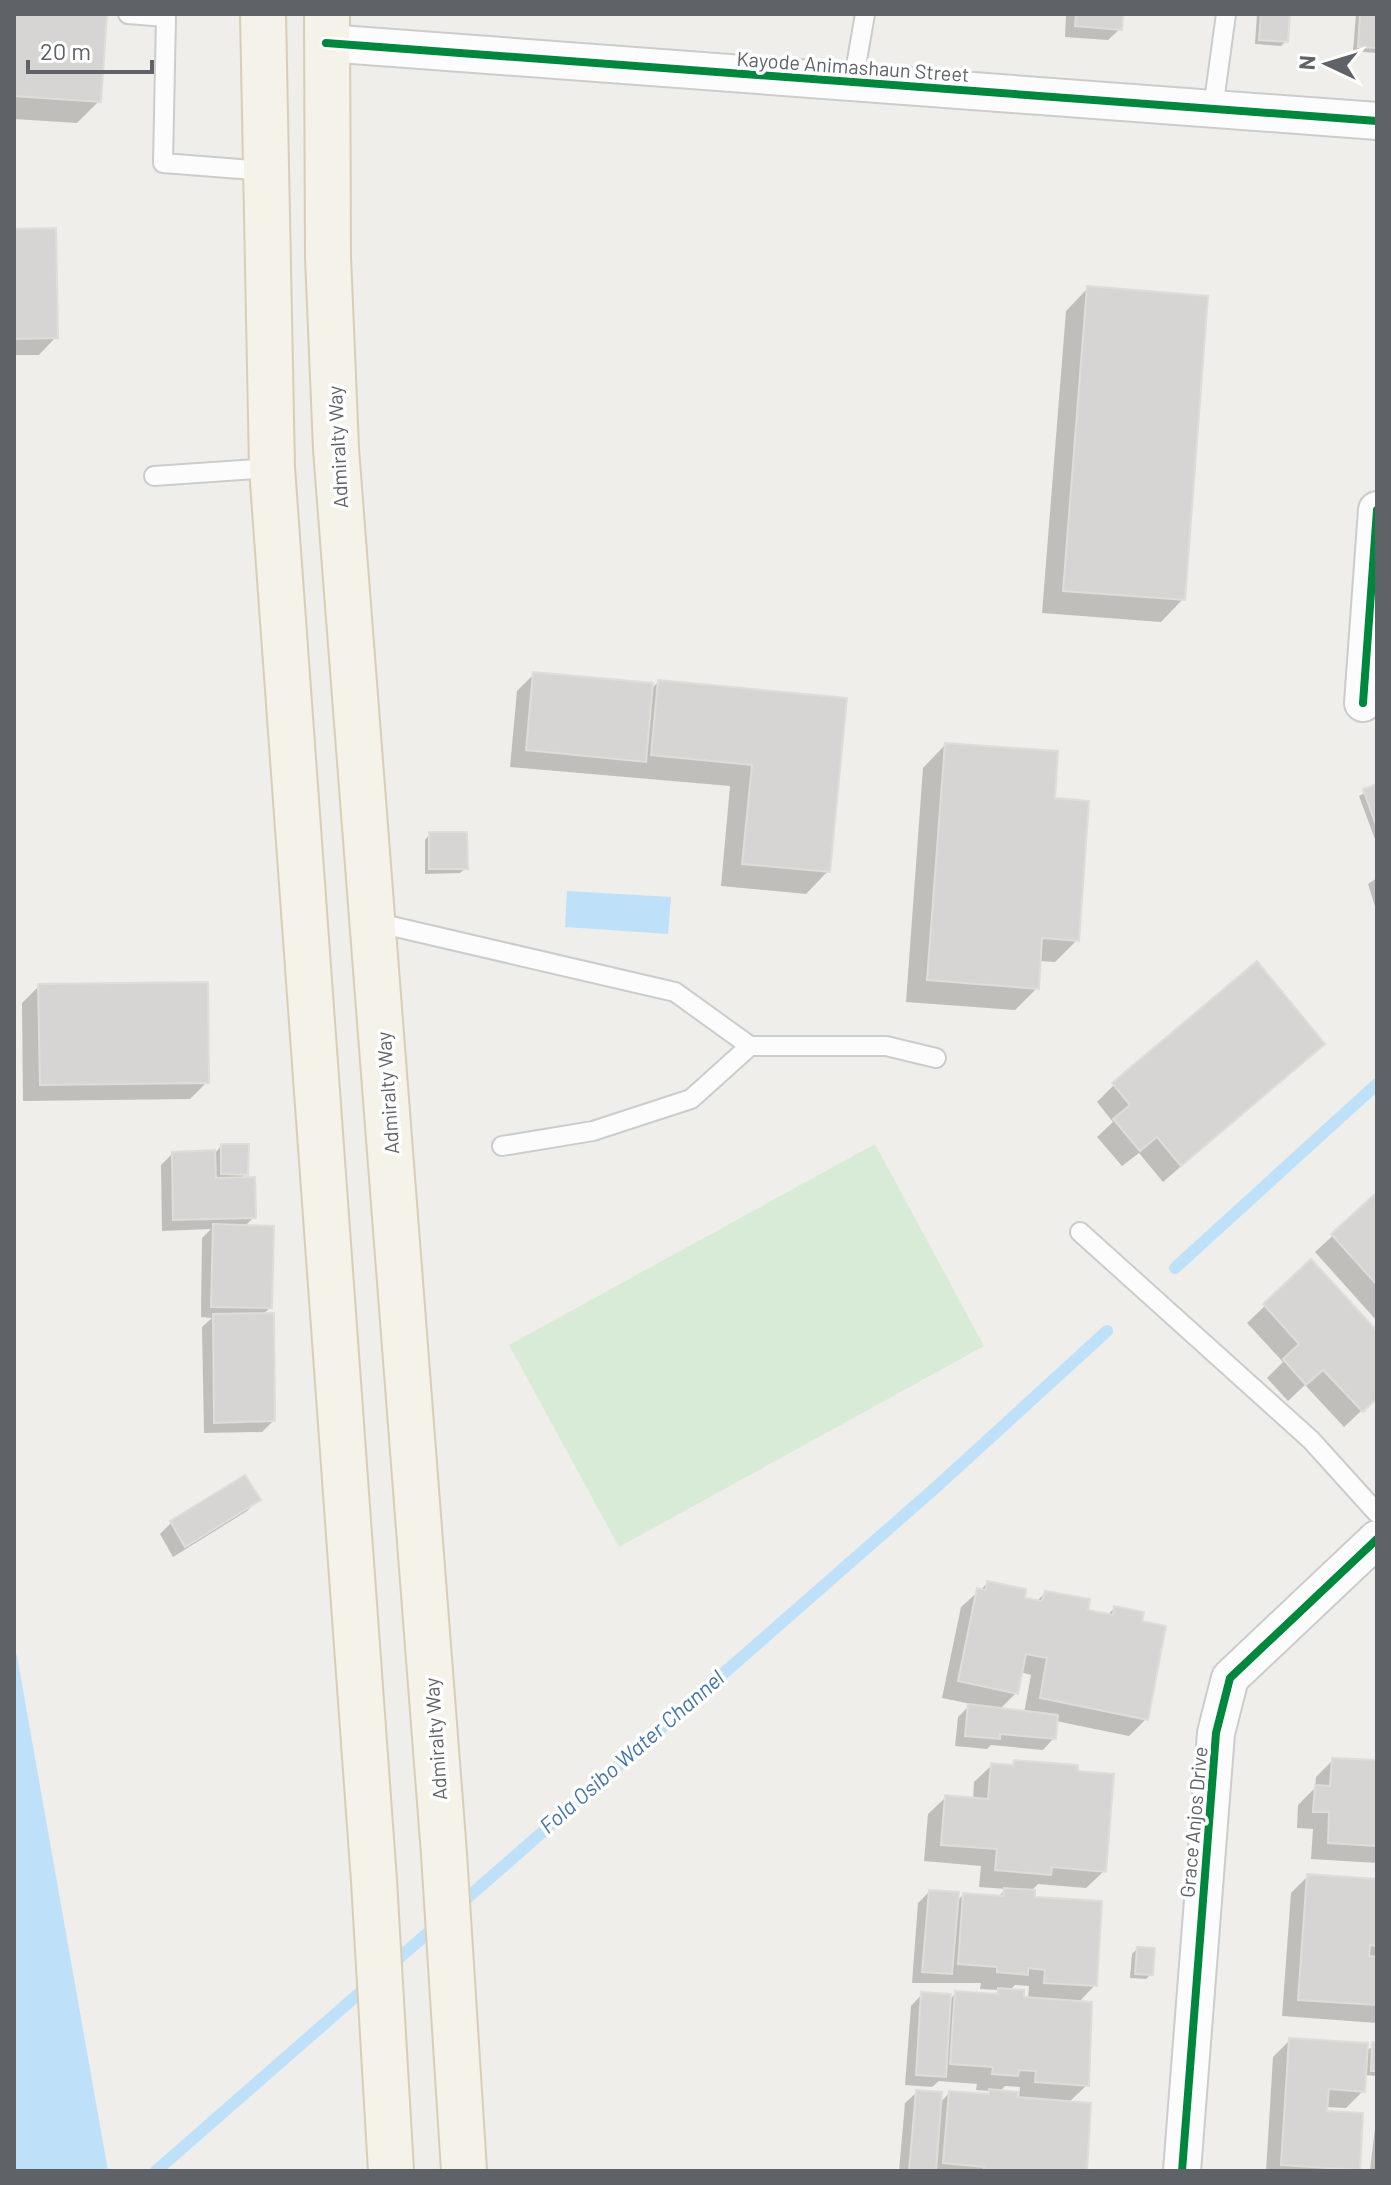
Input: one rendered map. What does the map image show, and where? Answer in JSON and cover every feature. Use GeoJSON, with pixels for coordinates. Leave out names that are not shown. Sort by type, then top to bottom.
{"type":"FeatureCollection","features":[{"type":"Feature","properties":{"kind":"main road"},"geometry":{"type":"LineString","coordinates":[[263,14],[272,468],[374,1881],[391,2171]]}},
{"type":"Feature","properties":{"kind":"main road","name":"Admiralty Way"},"geometry":{"type":"LineString","coordinates":[[327,28],[328,257],[336,449],[444,1854],[464,2171]]}},
{"type":"Feature","properties":{"kind":"street","name":"Kayode Animashaun Street"},"geometry":{"type":"LineString","coordinates":[[327,28],[853,83],[1377,121]]}},
{"type":"Feature","properties":{"kind":"street"},"geometry":{"type":"LineString","coordinates":[[1363,703],[1377,510]]}},
{"type":"Feature","properties":{"kind":"street","name":"Grace Anjos Drive"},"geometry":{"type":"LineString","coordinates":[[1182,2171],[1216,1733],[1230,1678],[1377,1539]]}},
{"type":"Feature","properties":{"kind":"lane"},"geometry":{"type":"LineString","coordinates":[[128,14],[166,17],[163,163],[268,171]]}},
{"type":"Feature","properties":{"kind":"lane"},"geometry":{"type":"LineString","coordinates":[[853,83],[865,14]]}},
{"type":"Feature","properties":{"kind":"lane"},"geometry":{"type":"LineString","coordinates":[[1213,109],[1226,14]]}},
{"type":"Feature","properties":{"kind":"lane"},"geometry":{"type":"LineString","coordinates":[[154,476],[272,468]]}},
{"type":"Feature","properties":{"kind":"lane"},"geometry":{"type":"LineString","coordinates":[[374,922],[675,992],[750,1046],[886,1046],[936,1058]]}},
{"type":"Feature","properties":{"kind":"lane"},"geometry":{"type":"LineString","coordinates":[[502,1146],[593,1131],[691,1099],[750,1046]]}},
{"type":"Feature","properties":{"kind":"lane"},"geometry":{"type":"LineString","coordinates":[[1080,1232],[1311,1440],[1377,1513]]}},
{"type":"Feature","properties":{"kind":"green space"},"geometry":{"type":"Polygon","coordinates":[[[875,1144],[984,1346],[619,1547],[509,1345],[875,1144]]]}},
{"type":"Feature","properties":{"kind":"water"},"geometry":{"type":"Polygon","coordinates":[[[567,891],[671,897],[668,934],[565,927],[567,891]]]}},
{"type":"Feature","properties":{"kind":"water"},"geometry":{"type":"Polygon","coordinates":[[[14,1649],[17,1656],[108,2171],[14,2171],[14,1649]]]}},
{"type":"Feature","properties":{"kind":"building"},"geometry":{"type":"Polygon","coordinates":[[[14,14],[107,14],[101,102],[14,96],[14,14]]]}},
{"type":"Feature","properties":{"kind":"building"},"geometry":{"type":"Polygon","coordinates":[[[1076,14],[1123,14],[1122,30],[1075,26],[1076,14]]]}},
{"type":"Feature","properties":{"kind":"building"},"geometry":{"type":"Polygon","coordinates":[[[1261,14],[1290,14],[1288,42],[1259,40],[1261,14]]]}},
{"type":"Feature","properties":{"kind":"building"},"geometry":{"type":"Polygon","coordinates":[[[1360,14],[1377,14],[1377,48],[1358,47],[1360,14]]]}},
{"type":"Feature","properties":{"kind":"building"},"geometry":{"type":"Polygon","coordinates":[[[56,228],[58,338],[14,339],[14,229],[56,228]]]}},
{"type":"Feature","properties":{"kind":"building"},"geometry":{"type":"Polygon","coordinates":[[[1087,286],[1208,296],[1185,600],[1063,591],[1087,286]]]}},
{"type":"Feature","properties":{"kind":"building"},"geometry":{"type":"Polygon","coordinates":[[[533,672],[653,683],[646,762],[526,750],[533,672]]]}},
{"type":"Feature","properties":{"kind":"building"},"geometry":{"type":"Polygon","coordinates":[[[658,680],[847,698],[830,872],[742,864],[752,765],[651,755],[658,680]]]}},
{"type":"Feature","properties":{"kind":"building"},"geometry":{"type":"Polygon","coordinates":[[[945,743],[1058,751],[1055,798],[1089,801],[1079,941],[1042,938],[1039,989],[927,980],[945,743]]]}},
{"type":"Feature","properties":{"kind":"building"},"geometry":{"type":"Polygon","coordinates":[[[1377,784],[1377,828],[1363,789],[1377,784]]]}},
{"type":"Feature","properties":{"kind":"building"},"geometry":{"type":"Polygon","coordinates":[[[429,832],[467,832],[468,869],[429,869],[429,832]]]}},
{"type":"Feature","properties":{"kind":"building"},"geometry":{"type":"Polygon","coordinates":[[[1257,961],[1325,1044],[1181,1166],[1157,1137],[1140,1151],[1113,1119],[1130,1105],[1112,1083],[1257,961]]]}},
{"type":"Feature","properties":{"kind":"building"},"geometry":{"type":"Polygon","coordinates":[[[208,982],[209,1083],[40,1085],[38,984],[208,982]]]}},
{"type":"Feature","properties":{"kind":"building"},"geometry":{"type":"Polygon","coordinates":[[[221,1144],[249,1144],[248,1175],[221,1174],[221,1144]]]}},
{"type":"Feature","properties":{"kind":"building"},"geometry":{"type":"Polygon","coordinates":[[[215,1150],[216,1178],[255,1177],[256,1218],[173,1220],[172,1152],[215,1150]]]}},
{"type":"Feature","properties":{"kind":"building"},"geometry":{"type":"Polygon","coordinates":[[[1377,1192],[1377,1285],[1331,1234],[1377,1192]]]}},
{"type":"Feature","properties":{"kind":"building"},"geometry":{"type":"Polygon","coordinates":[[[213,1224],[274,1226],[272,1308],[211,1307],[213,1224]]]}},
{"type":"Feature","properties":{"kind":"building"},"geometry":{"type":"Polygon","coordinates":[[[1311,1259],[1377,1331],[1377,1398],[1363,1412],[1323,1370],[1306,1385],[1283,1359],[1299,1344],[1263,1304],[1311,1259]]]}},
{"type":"Feature","properties":{"kind":"building"},"geometry":{"type":"Polygon","coordinates":[[[274,1313],[275,1421],[214,1423],[213,1314],[274,1313]]]}},
{"type":"Feature","properties":{"kind":"building"},"geometry":{"type":"Polygon","coordinates":[[[245,1475],[261,1500],[185,1547],[170,1521],[245,1475]]]}},
{"type":"Feature","properties":{"kind":"building"},"geometry":{"type":"Polygon","coordinates":[[[987,1581],[1026,1589],[1025,1598],[1042,1601],[1045,1591],[1090,1599],[1088,1610],[1113,1615],[1114,1606],[1144,1612],[1142,1621],[1166,1626],[1148,1720],[1040,1698],[1047,1658],[1026,1654],[1018,1694],[958,1681],[977,1588],[986,1590],[987,1581]]]}},
{"type":"Feature","properties":{"kind":"building"},"geometry":{"type":"Polygon","coordinates":[[[968,1704],[1058,1715],[1056,1739],[1000,1734],[1000,1739],[965,1736],[968,1704]]]}},
{"type":"Feature","properties":{"kind":"building"},"geometry":{"type":"Polygon","coordinates":[[[1332,1758],[1377,1760],[1377,1846],[1328,1843],[1329,1812],[1313,1812],[1315,1785],[1330,1786],[1332,1758]]]}},
{"type":"Feature","properties":{"kind":"building"},"geometry":{"type":"Polygon","coordinates":[[[1014,1760],[1078,1765],[1078,1771],[1114,1774],[1106,1872],[1052,1867],[1051,1875],[995,1870],[997,1849],[941,1845],[945,1795],[988,1799],[991,1763],[1013,1765],[1014,1760]]]}},
{"type":"Feature","properties":{"kind":"building"},"geometry":{"type":"Polygon","coordinates":[[[1307,1874],[1377,1879],[1377,1946],[1370,1945],[1369,1956],[1377,1957],[1377,2005],[1298,2000],[1307,1874]]]}},
{"type":"Feature","properties":{"kind":"building"},"geometry":{"type":"Polygon","coordinates":[[[1004,1888],[1035,1890],[1035,1897],[1102,1901],[1097,1986],[1044,1983],[1045,1970],[1028,1968],[1028,1975],[997,1972],[997,1967],[958,1964],[963,1893],[1003,1896],[1004,1888]]]}},
{"type":"Feature","properties":{"kind":"building"},"geometry":{"type":"Polygon","coordinates":[[[929,1890],[959,1892],[952,1974],[922,1972],[929,1890]]]}},
{"type":"Feature","properties":{"kind":"building"},"geometry":{"type":"Polygon","coordinates":[[[1137,1947],[1155,1948],[1153,1975],[1135,1974],[1137,1947]]]}},
{"type":"Feature","properties":{"kind":"building"},"geometry":{"type":"Polygon","coordinates":[[[998,1988],[1024,1990],[1024,1997],[1092,2002],[1089,2086],[1035,2082],[1036,2071],[1019,2070],[1018,2076],[992,2074],[993,2067],[950,2064],[955,1991],[998,1994],[998,1988]]]}},
{"type":"Feature","properties":{"kind":"building"},"geometry":{"type":"Polygon","coordinates":[[[921,1992],[951,1994],[946,2077],[916,2075],[921,1992]]]}},
{"type":"Feature","properties":{"kind":"building"},"geometry":{"type":"Polygon","coordinates":[[[1289,2038],[1368,2043],[1365,2092],[1329,2089],[1327,2111],[1363,2113],[1360,2170],[1281,2165],[1289,2038]]]}},
{"type":"Feature","properties":{"kind":"building"},"geometry":{"type":"Polygon","coordinates":[[[1372,2042],[1377,2042],[1377,2071],[1371,2071],[1372,2042]]]}},
{"type":"Feature","properties":{"kind":"building"},"geometry":{"type":"Polygon","coordinates":[[[989,2089],[1018,2092],[1017,2097],[1091,2103],[1087,2171],[983,2171],[984,2167],[943,2163],[949,2091],[989,2094],[989,2089]]]}},
{"type":"Feature","properties":{"kind":"building"},"geometry":{"type":"Polygon","coordinates":[[[916,2090],[942,2092],[936,2171],[909,2171],[916,2090]]]}},
{"type":"Feature","properties":{"kind":"waterway","name":"Fola Osibo Water Channel"},"geometry":{"type":"LineString","coordinates":[[1175,1268],[1377,1084]]}},
{"type":"Feature","properties":{"kind":"waterway","name":"Fola Osibo Water Channel"},"geometry":{"type":"LineString","coordinates":[[457,1907],[934,1489],[1107,1331]]}},
{"type":"Feature","properties":{"kind":"waterway","name":"Fola Osibo Water Channel"},"geometry":{"type":"LineString","coordinates":[[391,1965],[437,1925]]}},
{"type":"Feature","properties":{"kind":"waterway","name":"Fola Osibo Water Channel"},"geometry":{"type":"LineString","coordinates":[[156,2171],[371,1983]]}},
{"type":"Feature","properties":{"kind":"cycle path"},"geometry":{"type":"LineString","coordinates":[[326,43],[1377,121]]}},
{"type":"Feature","properties":{"kind":"cycle path"},"geometry":{"type":"LineString","coordinates":[[1363,703],[1377,510]]}},
{"type":"Feature","properties":{"kind":"cycle path"},"geometry":{"type":"LineString","coordinates":[[1182,2171],[1216,1733],[1230,1678],[1377,1539]]}}]}
